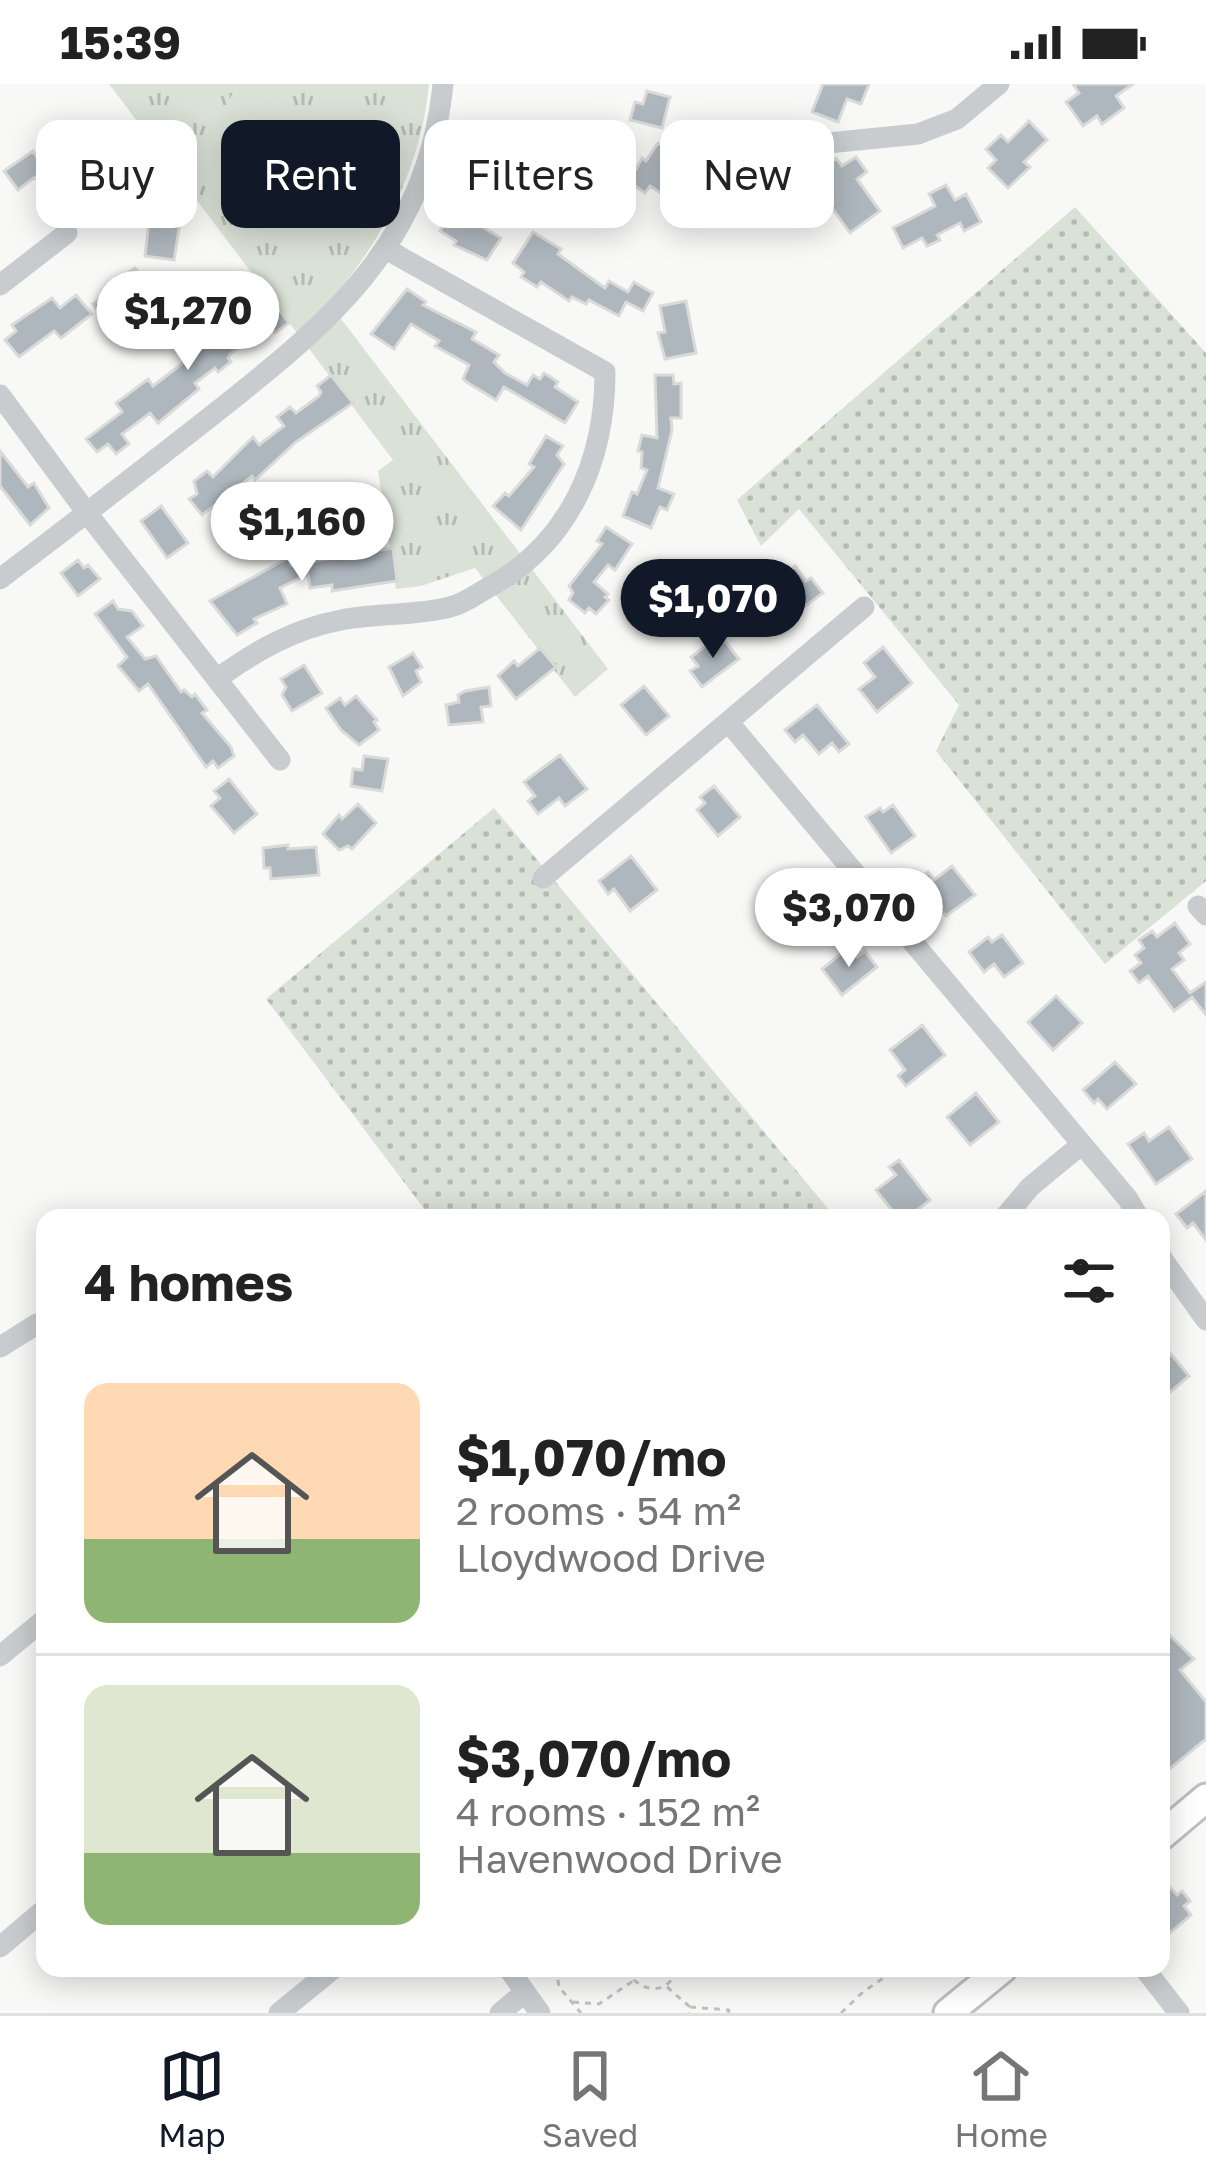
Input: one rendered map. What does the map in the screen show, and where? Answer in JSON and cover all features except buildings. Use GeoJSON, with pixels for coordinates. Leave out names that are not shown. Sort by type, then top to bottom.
{"type":"FeatureCollection","features":[{"type":"Feature","properties":{"kind":"main road"},"geometry":{"type":"LineString","coordinates":[[1170,1828],[1206,1798]]}},
{"type":"Feature","properties":{"kind":"main road"},"geometry":{"type":"LineString","coordinates":[[949,2013],[992,1977]]}},
{"type":"Feature","properties":{"kind":"street"},"geometry":{"type":"LineString","coordinates":[[0,579],[302,344],[350,297],[386,249],[419,187],[439,126],[443,84]]}},
{"type":"Feature","properties":{"kind":"street"},"geometry":{"type":"LineString","coordinates":[[834,142],[918,134],[957,119],[999,84]]}},
{"type":"Feature","properties":{"kind":"street"},"geometry":{"type":"LineString","coordinates":[[0,285],[67,233]]}},
{"type":"Feature","properties":{"kind":"street"},"geometry":{"type":"LineString","coordinates":[[218,677],[260,648],[342,620],[456,618],[524,567],[574,504],[592,462],[605,414],[605,372],[386,249]]}},
{"type":"Feature","properties":{"kind":"street"},"geometry":{"type":"LineString","coordinates":[[0,395],[280,760]]}},
{"type":"Feature","properties":{"kind":"street"},"geometry":{"type":"LineString","coordinates":[[543,878],[864,607]]}},
{"type":"Feature","properties":{"kind":"street"},"geometry":{"type":"LineString","coordinates":[[730,724],[1133,1209]]}},
{"type":"Feature","properties":{"kind":"street"},"geometry":{"type":"LineString","coordinates":[[1012,1209],[1030,1187],[1082,1144]]}},
{"type":"Feature","properties":{"kind":"street"},"geometry":{"type":"LineString","coordinates":[[1170,1270],[1206,1320]]}},
{"type":"Feature","properties":{"kind":"street"},"geometry":{"type":"LineString","coordinates":[[0,1347],[36,1325]]}},
{"type":"Feature","properties":{"kind":"street"},"geometry":{"type":"LineString","coordinates":[[0,1656],[36,1626]]}},
{"type":"Feature","properties":{"kind":"street"},"geometry":{"type":"LineString","coordinates":[[0,1947],[36,1917]]}},
{"type":"Feature","properties":{"kind":"street"},"geometry":{"type":"LineString","coordinates":[[279,2013],[323,1977]]}},
{"type":"Feature","properties":{"kind":"street"},"geometry":{"type":"LineString","coordinates":[[514,1977],[540,2013]]}},
{"type":"Feature","properties":{"kind":"street"},"geometry":{"type":"LineString","coordinates":[[1151,1977],[1179,2013]]}},
{"type":"Feature","properties":{"kind":"street"},"geometry":{"type":"LineString","coordinates":[[500,2013],[524,1993]]}},
{"type":"Feature","properties":{"kind":"path"},"geometry":{"type":"LineString","coordinates":[[558,1977],[560,1987],[581,2013]]}},
{"type":"Feature","properties":{"kind":"path"},"geometry":{"type":"LineString","coordinates":[[633,1977],[650,1990],[666,1986],[671,1977]]}},
{"type":"Feature","properties":{"kind":"path"},"geometry":{"type":"LineString","coordinates":[[841,2013],[884,1977]]}},
{"type":"Feature","properties":{"kind":"path"},"geometry":{"type":"LineString","coordinates":[[573,2002],[599,2004],[634,1980]]}},
{"type":"Feature","properties":{"kind":"path"},"geometry":{"type":"LineString","coordinates":[[666,1986],[689,2010],[728,2013]]}},
{"type":"Feature","properties":{"kind":"path"},"geometry":{"type":"LineString","coordinates":[[598,2013],[599,2004]]}},
{"type":"Feature","properties":{"kind":"green space"},"geometry":{"type":"Polygon","coordinates":[[[109,84],[429,84],[418,145],[400,192],[400,120],[221,120],[221,228],[382,228],[329,303],[608,669],[575,697],[475,568],[396,589],[378,471],[393,460],[197,201],[197,120],[136,120],[109,84]]]}},
{"type":"Feature","properties":{"kind":"green space"},"geometry":{"type":"Polygon","coordinates":[[[238,84],[252,84],[315,120],[221,120],[221,177],[197,164],[238,84]]]}},
{"type":"Feature","properties":{"kind":"green space"},"geometry":{"type":"Polygon","coordinates":[[[1075,207],[1206,353],[1206,881],[1105,964],[936,751],[959,705],[799,509],[761,546],[737,500],[1075,207]]]}},
{"type":"Feature","properties":{"kind":"green space"},"geometry":{"type":"Polygon","coordinates":[[[494,808],[828,1209],[424,1209],[266,999],[494,808]]]}}]}
